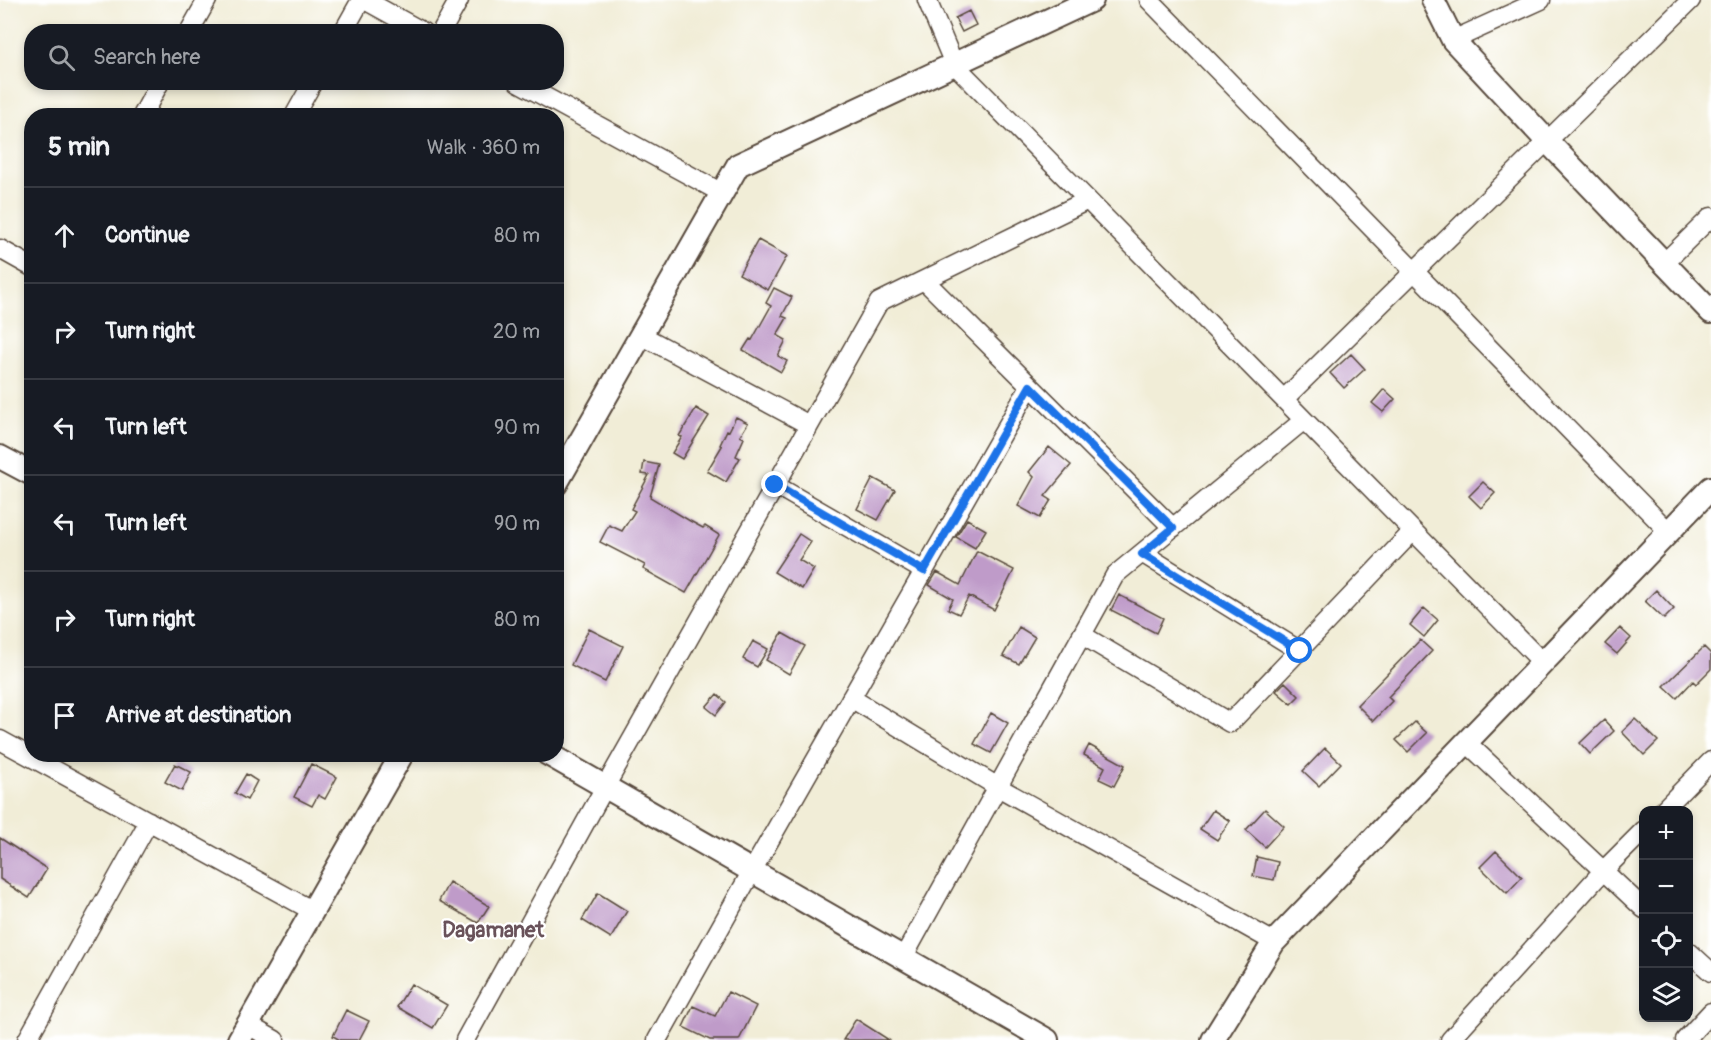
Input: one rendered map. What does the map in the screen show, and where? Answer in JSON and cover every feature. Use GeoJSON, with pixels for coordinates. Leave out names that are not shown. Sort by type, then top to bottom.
{"type":"FeatureCollection","features":[{"type":"Feature","properties":{"kind":"street"},"geometry":{"type":"LineString","coordinates":[[194,24],[207,0]]}},
{"type":"Feature","properties":{"kind":"street"},"geometry":{"type":"LineString","coordinates":[[348,24],[363,0],[408,24]]}},
{"type":"Feature","properties":{"kind":"street"},"geometry":{"type":"LineString","coordinates":[[446,24],[459,0]]}},
{"type":"Feature","properties":{"kind":"street"},"geometry":{"type":"LineString","coordinates":[[927,0],[954,64],[1543,663]]}},
{"type":"Feature","properties":{"kind":"street"},"geometry":{"type":"LineString","coordinates":[[564,470],[738,165],[1092,0]]}},
{"type":"Feature","properties":{"kind":"street"},"geometry":{"type":"LineString","coordinates":[[1149,0],[1669,531]]}},
{"type":"Feature","properties":{"kind":"street"},"geometry":{"type":"LineString","coordinates":[[1434,0],[1453,40],[1711,312]]}},
{"type":"Feature","properties":{"kind":"street"},"geometry":{"type":"LineString","coordinates":[[1453,40],[1541,0]]}},
{"type":"Feature","properties":{"kind":"street"},"geometry":{"type":"LineString","coordinates":[[1284,399],[1690,0]]}},
{"type":"Feature","properties":{"kind":"street"},"geometry":{"type":"LineString","coordinates":[[146,108],[156,90]]}},
{"type":"Feature","properties":{"kind":"street"},"geometry":{"type":"LineString","coordinates":[[298,108],[309,90]]}},
{"type":"Feature","properties":{"kind":"street"},"geometry":{"type":"LineString","coordinates":[[533,90],[722,193]]}},
{"type":"Feature","properties":{"kind":"street"},"geometry":{"type":"LineString","coordinates":[[465,1040],[604,787],[879,302],[1088,200]]}},
{"type":"Feature","properties":{"kind":"street"},"geometry":{"type":"LineString","coordinates":[[1664,263],[1711,217]]}},
{"type":"Feature","properties":{"kind":"street"},"geometry":{"type":"LineString","coordinates":[[0,249],[24,262]]}},
{"type":"Feature","properties":{"kind":"street"},"geometry":{"type":"LineString","coordinates":[[924,280],[1173,528]]}},
{"type":"Feature","properties":{"kind":"street"},"geometry":{"type":"LineString","coordinates":[[641,335],[809,425]]}},
{"type":"Feature","properties":{"kind":"street"},"geometry":{"type":"LineString","coordinates":[[657,1040],[1030,386]]}},
{"type":"Feature","properties":{"kind":"street"},"geometry":{"type":"LineString","coordinates":[[903,958],[1115,575],[1304,420]]}},
{"type":"Feature","properties":{"kind":"street"},"geometry":{"type":"LineString","coordinates":[[0,457],[24,470]]}},
{"type":"Feature","properties":{"kind":"street"},"geometry":{"type":"LineString","coordinates":[[775,485],[924,571]]}},
{"type":"Feature","properties":{"kind":"street"},"geometry":{"type":"LineString","coordinates":[[1213,1040],[1274,942],[1711,488]]}},
{"type":"Feature","properties":{"kind":"street"},"geometry":{"type":"LineString","coordinates":[[1082,635],[1230,723],[1413,531]]}},
{"type":"Feature","properties":{"kind":"street"},"geometry":{"type":"LineString","coordinates":[[1142,554],[1300,651]]}},
{"type":"Feature","properties":{"kind":"street"},"geometry":{"type":"LineString","coordinates":[[851,698],[998,787],[1274,942]]}},
{"type":"Feature","properties":{"kind":"street"},"geometry":{"type":"LineString","coordinates":[[0,740],[24,753]]}},
{"type":"Feature","properties":{"kind":"street"},"geometry":{"type":"LineString","coordinates":[[1466,742],[1639,904]]}},
{"type":"Feature","properties":{"kind":"street"},"geometry":{"type":"LineString","coordinates":[[1667,806],[1711,761]]}},
{"type":"Feature","properties":{"kind":"street"},"geometry":{"type":"LineString","coordinates":[[40,762],[313,911]]}},
{"type":"Feature","properties":{"kind":"street"},"geometry":{"type":"LineString","coordinates":[[275,1040],[244,1032],[397,762]]}},
{"type":"Feature","properties":{"kind":"street"},"geometry":{"type":"LineString","coordinates":[[562,762],[1047,1040]]}},
{"type":"Feature","properties":{"kind":"street"},"geometry":{"type":"LineString","coordinates":[[27,1040],[149,821]]}},
{"type":"Feature","properties":{"kind":"street"},"geometry":{"type":"LineString","coordinates":[[1450,1040],[1603,871],[1639,835]]}},
{"type":"Feature","properties":{"kind":"street"},"geometry":{"type":"LineString","coordinates":[[1693,955],[1711,972]]}},
{"type":"Feature","properties":{"kind":"street"},"geometry":{"type":"LineString","coordinates":[[1685,1040],[1711,1012]]}},
{"type":"Feature","properties":{"kind":"building"},"geometry":{"type":"Polygon","coordinates":[[[969,11],[976,25],[962,32],[955,18],[969,11]]]}},
{"type":"Feature","properties":{"kind":"building"},"geometry":{"type":"Polygon","coordinates":[[[758,240],[787,256],[768,290],[739,274],[758,240]]]}},
{"type":"Feature","properties":{"kind":"building"},"geometry":{"type":"Polygon","coordinates":[[[774,288],[792,297],[782,316],[787,318],[777,335],[786,340],[778,356],[787,361],[781,372],[743,350],[750,339],[752,340],[771,306],[766,303],[774,288]]]}},
{"type":"Feature","properties":{"kind":"building"},"geometry":{"type":"Polygon","coordinates":[[[1351,354],[1365,369],[1344,388],[1330,373],[1351,354]]]}},
{"type":"Feature","properties":{"kind":"building"},"geometry":{"type":"Polygon","coordinates":[[[1384,389],[1395,399],[1383,412],[1372,403],[1384,389]]]}},
{"type":"Feature","properties":{"kind":"building"},"geometry":{"type":"Polygon","coordinates":[[[696,408],[709,416],[682,459],[672,453],[682,437],[679,436],[696,408]]]}},
{"type":"Feature","properties":{"kind":"building"},"geometry":{"type":"Polygon","coordinates":[[[736,417],[748,423],[740,436],[744,438],[736,456],[740,458],[726,482],[707,471],[736,417]]]}},
{"type":"Feature","properties":{"kind":"building"},"geometry":{"type":"Polygon","coordinates":[[[1049,447],[1071,465],[1045,496],[1051,500],[1040,518],[1018,506],[1034,477],[1029,472],[1049,447]]]}},
{"type":"Feature","properties":{"kind":"building"},"geometry":{"type":"Polygon","coordinates":[[[644,462],[659,465],[650,497],[719,535],[686,593],[643,569],[645,565],[600,542],[609,525],[622,531],[635,511],[631,509],[649,475],[642,474],[644,462]]]}},
{"type":"Feature","properties":{"kind":"building"},"geometry":{"type":"Polygon","coordinates":[[[873,478],[895,490],[878,520],[857,509],[873,478]]]}},
{"type":"Feature","properties":{"kind":"building"},"geometry":{"type":"Polygon","coordinates":[[[1483,482],[1495,493],[1481,508],[1469,496],[1483,482]]]}},
{"type":"Feature","properties":{"kind":"building"},"geometry":{"type":"Polygon","coordinates":[[[967,519],[986,530],[975,548],[956,537],[967,519]]]}},
{"type":"Feature","properties":{"kind":"building"},"geometry":{"type":"Polygon","coordinates":[[[799,534],[811,542],[799,560],[814,569],[802,589],[774,572],[799,534]]]}},
{"type":"Feature","properties":{"kind":"building"},"geometry":{"type":"Polygon","coordinates":[[[977,551],[1014,570],[994,610],[969,596],[959,614],[948,609],[953,599],[929,585],[937,572],[960,585],[977,551]]]}},
{"type":"Feature","properties":{"kind":"building"},"geometry":{"type":"Polygon","coordinates":[[[1656,590],[1674,609],[1664,619],[1645,601],[1656,590]]]}},
{"type":"Feature","properties":{"kind":"building"},"geometry":{"type":"Polygon","coordinates":[[[1119,595],[1163,618],[1156,633],[1111,610],[1119,595]]]}},
{"type":"Feature","properties":{"kind":"building"},"geometry":{"type":"Polygon","coordinates":[[[1424,608],[1438,620],[1424,637],[1410,625],[1424,608]]]}},
{"type":"Feature","properties":{"kind":"building"},"geometry":{"type":"Polygon","coordinates":[[[1019,627],[1035,637],[1019,664],[1003,656],[1019,627]]]}},
{"type":"Feature","properties":{"kind":"building"},"geometry":{"type":"Polygon","coordinates":[[[1620,628],[1631,638],[1617,654],[1605,644],[1620,628]]]}},
{"type":"Feature","properties":{"kind":"building"},"geometry":{"type":"Polygon","coordinates":[[[589,629],[623,646],[605,682],[571,665],[589,629]]]}},
{"type":"Feature","properties":{"kind":"building"},"geometry":{"type":"Polygon","coordinates":[[[782,633],[805,646],[789,674],[766,660],[782,633]]]}},
{"type":"Feature","properties":{"kind":"building"},"geometry":{"type":"Polygon","coordinates":[[[1420,640],[1432,651],[1388,697],[1392,701],[1373,721],[1357,705],[1420,640]]]}},
{"type":"Feature","properties":{"kind":"building"},"geometry":{"type":"Polygon","coordinates":[[[753,641],[768,649],[757,667],[743,659],[753,641]]]}},
{"type":"Feature","properties":{"kind":"building"},"geometry":{"type":"Polygon","coordinates":[[[1704,647],[1711,654],[1711,669],[1696,684],[1693,681],[1677,698],[1664,686],[1704,647]]]}},
{"type":"Feature","properties":{"kind":"building"},"geometry":{"type":"Polygon","coordinates":[[[1285,682],[1299,696],[1291,704],[1276,691],[1285,682]]]}},
{"type":"Feature","properties":{"kind":"building"},"geometry":{"type":"Polygon","coordinates":[[[717,694],[726,702],[716,715],[706,707],[717,694]]]}},
{"type":"Feature","properties":{"kind":"building"},"geometry":{"type":"Polygon","coordinates":[[[991,713],[1008,723],[991,753],[974,744],[991,713]]]}},
{"type":"Feature","properties":{"kind":"building"},"geometry":{"type":"Polygon","coordinates":[[[1635,719],[1658,741],[1644,755],[1622,732],[1635,719]]]}},
{"type":"Feature","properties":{"kind":"building"},"geometry":{"type":"Polygon","coordinates":[[[1604,720],[1614,731],[1590,754],[1580,743],[1604,720]]]}},
{"type":"Feature","properties":{"kind":"building"},"geometry":{"type":"Polygon","coordinates":[[[1415,722],[1427,733],[1408,752],[1396,740],[1415,722]]]}},
{"type":"Feature","properties":{"kind":"building"},"geometry":{"type":"Polygon","coordinates":[[[1089,745],[1125,765],[1114,786],[1099,779],[1105,767],[1084,755],[1089,745]]]}},
{"type":"Feature","properties":{"kind":"building"},"geometry":{"type":"Polygon","coordinates":[[[1325,748],[1341,763],[1319,786],[1303,771],[1325,748]]]}},
{"type":"Feature","properties":{"kind":"building"},"geometry":{"type":"Polygon","coordinates":[[[175,764],[191,772],[182,791],[165,782],[175,764]]]}},
{"type":"Feature","properties":{"kind":"building"},"geometry":{"type":"Polygon","coordinates":[[[311,764],[337,777],[325,799],[318,795],[312,806],[294,797],[311,764]]]}},
{"type":"Feature","properties":{"kind":"building"},"geometry":{"type":"Polygon","coordinates":[[[246,774],[257,781],[247,800],[235,793],[246,774]]]}},
{"type":"Feature","properties":{"kind":"building"},"geometry":{"type":"Polygon","coordinates":[[[1265,809],[1284,826],[1265,847],[1246,830],[1265,809]]]}},
{"type":"Feature","properties":{"kind":"building"},"geometry":{"type":"Polygon","coordinates":[[[1213,810],[1230,821],[1217,840],[1200,829],[1213,810]]]}},
{"type":"Feature","properties":{"kind":"building"},"geometry":{"type":"Polygon","coordinates":[[[0,838],[47,869],[29,898],[0,879],[0,838]]]}},
{"type":"Feature","properties":{"kind":"building"},"geometry":{"type":"Polygon","coordinates":[[[1496,851],[1522,877],[1507,893],[1480,867],[1496,851]]]}},
{"type":"Feature","properties":{"kind":"building"},"geometry":{"type":"Polygon","coordinates":[[[1257,857],[1278,862],[1274,880],[1253,876],[1257,857]]]}},
{"type":"Feature","properties":{"kind":"building"},"geometry":{"type":"Polygon","coordinates":[[[449,882],[489,906],[478,923],[439,901],[449,882]]]}},
{"type":"Feature","properties":{"kind":"building"},"geometry":{"type":"Polygon","coordinates":[[[598,893],[627,911],[611,938],[582,920],[598,893]]]}},
{"type":"Feature","properties":{"kind":"building"},"geometry":{"type":"Polygon","coordinates":[[[411,984],[447,1005],[433,1028],[397,1007],[411,984]]]}},
{"type":"Feature","properties":{"kind":"building"},"geometry":{"type":"Polygon","coordinates":[[[728,992],[756,1006],[739,1040],[710,1040],[683,1027],[693,1006],[715,1016],[728,992]]]}},
{"type":"Feature","properties":{"kind":"building"},"geometry":{"type":"Polygon","coordinates":[[[346,1010],[369,1021],[359,1040],[340,1040],[333,1036],[346,1010]]]}},
{"type":"Feature","properties":{"kind":"building"},"geometry":{"type":"Polygon","coordinates":[[[856,1019],[889,1040],[843,1040],[856,1019]]]}},
{"type":"Feature","properties":{"kind":"district","name":"Dagamanet"},"geometry":{"type":"Point","coordinates":[493,930]}},
{"type":"Feature","properties":{"kind":"route"},"geometry":{"type":"LineString","coordinates":[[775,485],[924,571],[1030,386],[1173,528],[1142,554],[1300,651]]}}]}
